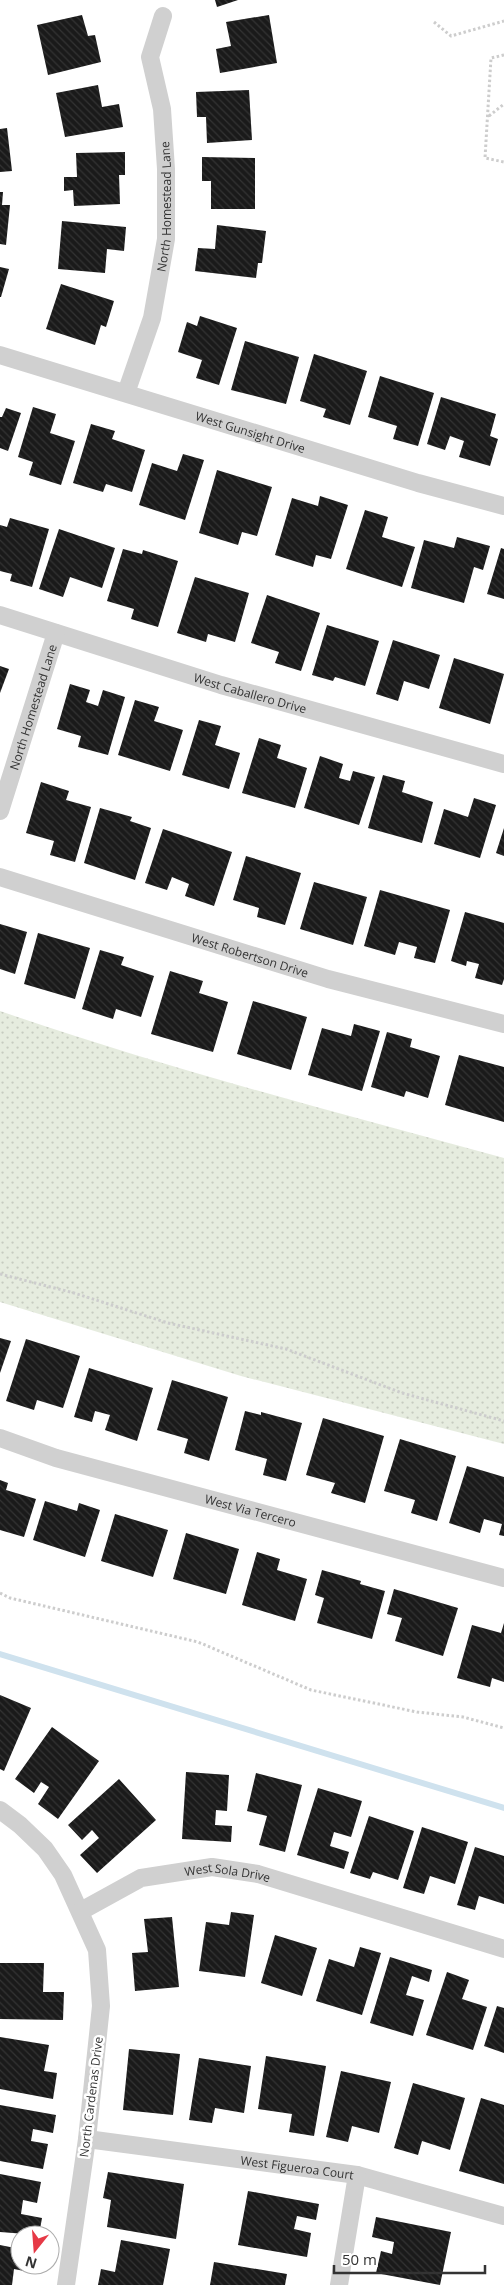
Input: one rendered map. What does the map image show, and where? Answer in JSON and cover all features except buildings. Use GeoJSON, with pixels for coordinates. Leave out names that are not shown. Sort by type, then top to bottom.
{"type":"FeatureCollection","features":[{"type":"Feature","properties":{"kind":"street","name":"North Homestead Lane"},"geometry":{"type":"LineString","coordinates":[[126,393],[152,318],[166,240],[166,169],[162,109],[150,57],[163,16]]}},
{"type":"Feature","properties":{"kind":"street","name":"West Gunsight Drive"},"geometry":{"type":"LineString","coordinates":[[0,355],[418,483],[504,506]]}},
{"type":"Feature","properties":{"kind":"street","name":"West Caballero Drive"},"geometry":{"type":"LineString","coordinates":[[0,614],[221,685],[504,764]]}},
{"type":"Feature","properties":{"kind":"street","name":"North Homestead Lane"},"geometry":{"type":"LineString","coordinates":[[0,811],[56,633]]}},
{"type":"Feature","properties":{"kind":"street","name":"West Robertson Drive"},"geometry":{"type":"LineString","coordinates":[[0,877],[328,979],[504,1024]]}},
{"type":"Feature","properties":{"kind":"street","name":"West Via Tercero"},"geometry":{"type":"LineString","coordinates":[[0,1438],[56,1458],[504,1578]]}},
{"type":"Feature","properties":{"kind":"street"},"geometry":{"type":"LineString","coordinates":[[0,1810],[20,1825],[45,1849],[63,1875],[81,1911]]}},
{"type":"Feature","properties":{"kind":"street","name":"West Sola Drive"},"geometry":{"type":"LineString","coordinates":[[81,1911],[141,1878],[212,1867],[258,1874],[504,1949]]}},
{"type":"Feature","properties":{"kind":"street","name":"North Cardenas Drive"},"geometry":{"type":"LineString","coordinates":[[66,2285],[87,2139],[102,2006],[97,1950],[81,1911]]}},
{"type":"Feature","properties":{"kind":"street","name":"West Figueroa Court"},"geometry":{"type":"LineString","coordinates":[[87,2139],[357,2175],[504,2216]]}},
{"type":"Feature","properties":{"kind":"street"},"geometry":{"type":"LineString","coordinates":[[339,2285],[357,2175]]}},
{"type":"Feature","properties":{"kind":"path"},"geometry":{"type":"LineString","coordinates":[[434,22],[450,36],[504,21]]}},
{"type":"Feature","properties":{"kind":"path"},"geometry":{"type":"LineString","coordinates":[[504,55],[491,58],[485,158],[504,162]]}},
{"type":"Feature","properties":{"kind":"path"},"geometry":{"type":"LineString","coordinates":[[488,116],[504,104]]}},
{"type":"Feature","properties":{"kind":"path"},"geometry":{"type":"LineString","coordinates":[[0,1274],[74,1293],[168,1323],[286,1349],[402,1394],[504,1421]]}},
{"type":"Feature","properties":{"kind":"path"},"geometry":{"type":"LineString","coordinates":[[0,1593],[10,1598],[198,1642],[311,1690],[417,1712],[464,1717],[504,1728]]}},
{"type":"Feature","properties":{"kind":"shaded area"},"geometry":{"type":"Polygon","coordinates":[[[0,1011],[125,1052],[504,1158],[504,1444],[241,1376],[0,1302],[0,1011]]]}},
{"type":"Feature","properties":{"kind":"waterway"},"geometry":{"type":"LineString","coordinates":[[0,1654],[504,1808]]}}]}
